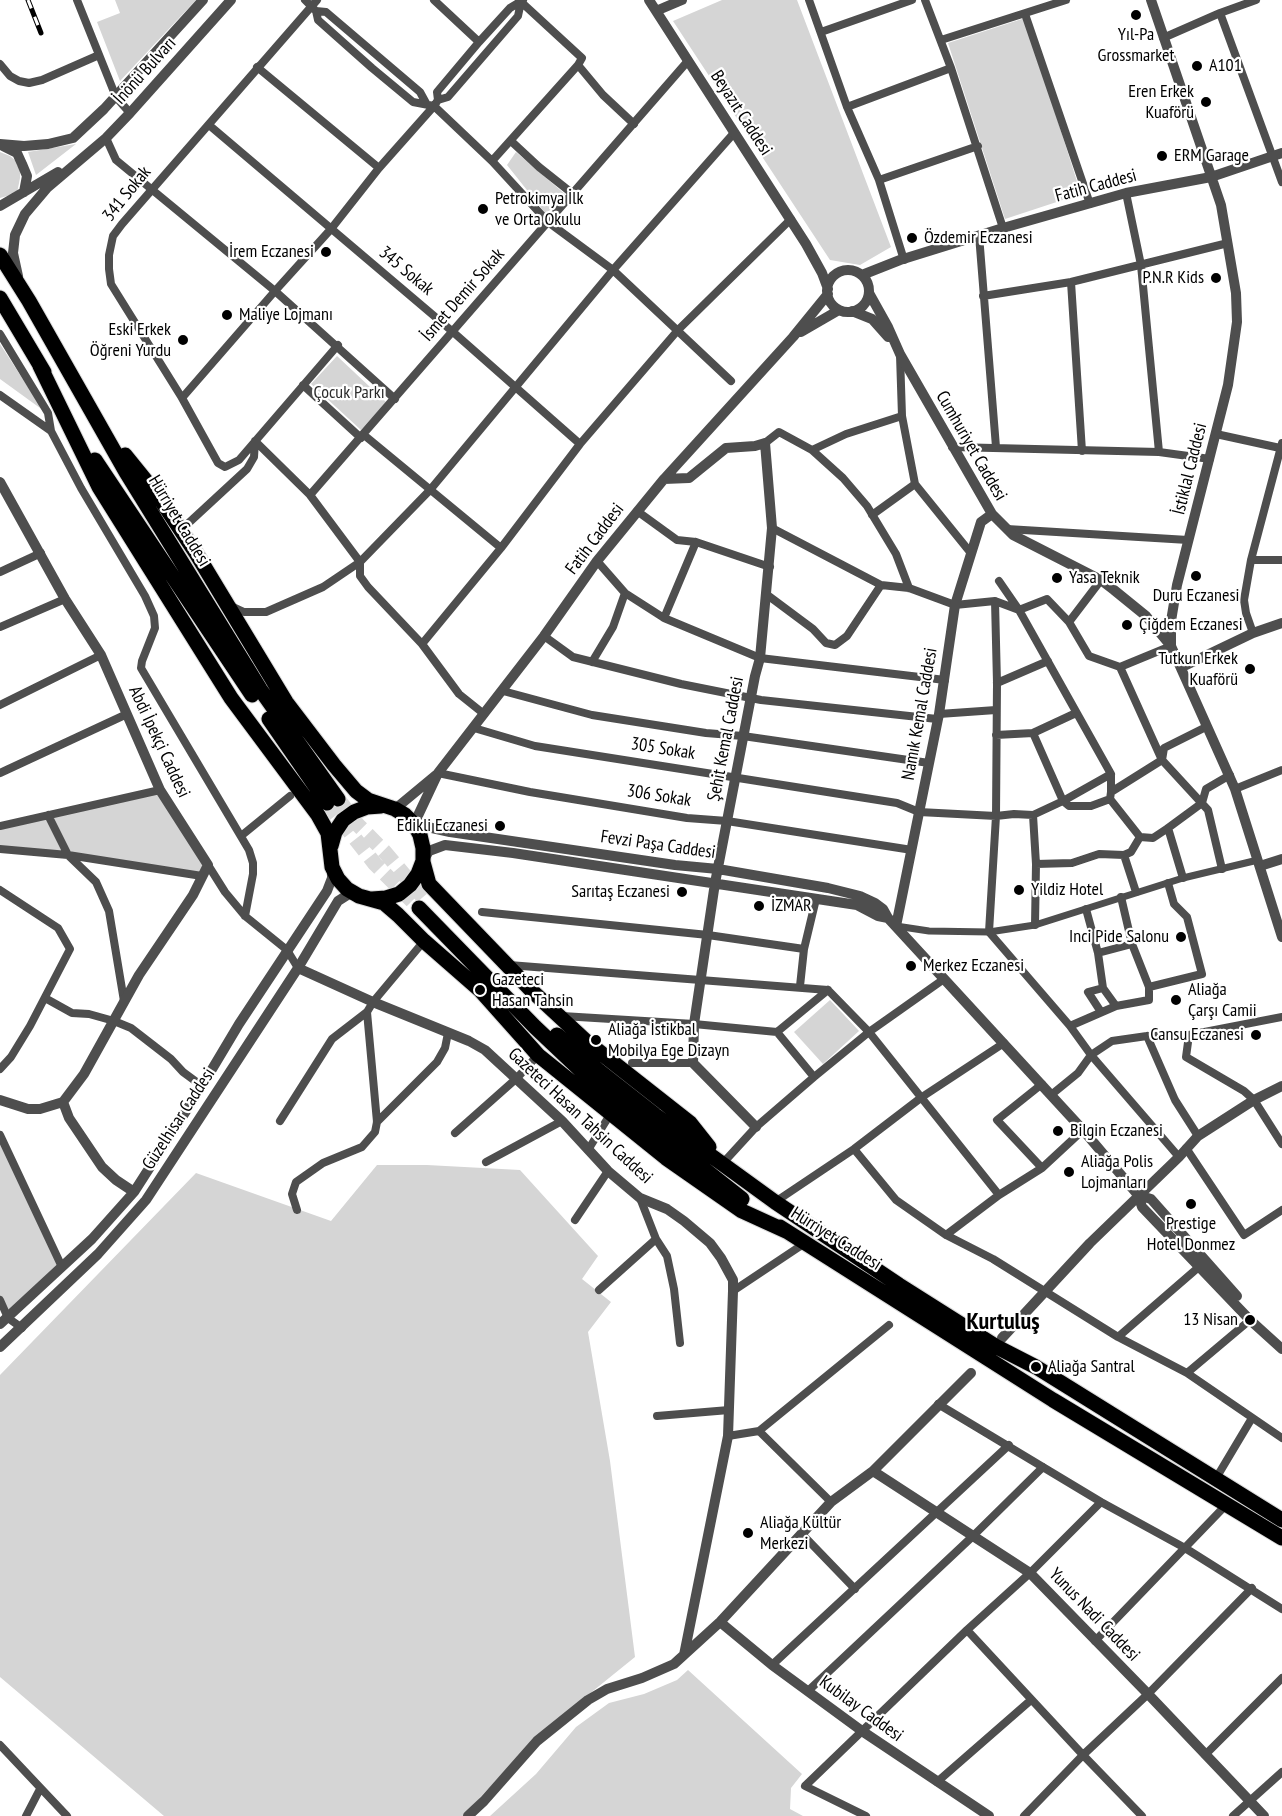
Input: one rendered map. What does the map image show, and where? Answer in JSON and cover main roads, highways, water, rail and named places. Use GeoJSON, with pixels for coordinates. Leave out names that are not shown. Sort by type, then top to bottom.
{"type":"FeatureCollection","features":[{"type":"Feature","properties":{"kind":"highway","name":"Hürriyet Caddesi"},"geometry":{"type":"LineString","coordinates":[[0,255],[29,301],[138,491],[332,801],[110,483],[0,298]]}},
{"type":"Feature","properties":{"kind":"highway"},"geometry":{"type":"LineString","coordinates":[[40,366],[99,487],[231,698],[318,815],[328,833],[332,867],[343,884],[365,897],[384,903],[480,990],[538,1054],[666,1158],[742,1210],[788,1232]]}},
{"type":"Feature","properties":{"kind":"highway"},"geometry":{"type":"LineString","coordinates":[[97,420],[159,497],[286,702],[334,765],[356,792],[414,824],[420,835],[429,884],[507,965],[587,1042],[690,1124],[723,1163]]}},
{"type":"Feature","properties":{"kind":"highway"},"geometry":{"type":"LineString","coordinates":[[331,846],[335,832],[343,820],[354,812],[367,807],[388,808]]}},
{"type":"Feature","properties":{"kind":"highway"},"geometry":{"type":"LineString","coordinates":[[365,897],[386,898],[399,894],[410,885],[423,861]]}},
{"type":"Feature","properties":{"kind":"highway","name":"Hürriyet Caddesi"},"geometry":{"type":"LineString","coordinates":[[1282,1521],[1036,1367],[998,1347],[928,1303],[775,1202],[636,1100],[555,1032],[423,905],[535,1027],[591,1080],[759,1212],[1053,1400],[1282,1538]]}},
{"type":"Feature","properties":{"kind":"tunnel"},"geometry":{"type":"LineString","coordinates":[[338,799],[358,825],[384,851],[427,902]]}},
{"type":"Feature","properties":{"kind":"tunnel"},"geometry":{"type":"LineString","coordinates":[[327,803],[375,864],[419,908]]}},
{"type":"Feature","properties":{"kind":"railway"},"geometry":{"type":"LineString","coordinates":[[28,0],[41,33]]}},
{"type":"Feature","properties":{"kind":"place","name":"Yıl-Pa Grossmarket"},"geometry":{"type":"Point","coordinates":[1136,15]}},
{"type":"Feature","properties":{"kind":"place","name":"A101"},"geometry":{"type":"Point","coordinates":[1197,66]}},
{"type":"Feature","properties":{"kind":"place","name":"Eren Erkek Kuaförü"},"geometry":{"type":"Point","coordinates":[1206,102]}},
{"type":"Feature","properties":{"kind":"place","name":"ERM Garage"},"geometry":{"type":"Point","coordinates":[1162,156]}},
{"type":"Feature","properties":{"kind":"place","name":"Petrokimya İlk ve Orta Okulu"},"geometry":{"type":"Point","coordinates":[483,209]}},
{"type":"Feature","properties":{"kind":"place","name":"Özdemir Eczanesi"},"geometry":{"type":"Point","coordinates":[912,238]}},
{"type":"Feature","properties":{"kind":"place","name":"İrem Eczanesi"},"geometry":{"type":"Point","coordinates":[326,252]}},
{"type":"Feature","properties":{"kind":"place","name":"P.N.R Kids"},"geometry":{"type":"Point","coordinates":[1216,278]}},
{"type":"Feature","properties":{"kind":"place","name":"Maliye Lojmanı"},"geometry":{"type":"Point","coordinates":[227,315]}},
{"type":"Feature","properties":{"kind":"place","name":"Eski Erkek Öğreni Yurdu"},"geometry":{"type":"Point","coordinates":[183,340]}},
{"type":"Feature","properties":{"kind":"place","name":"Duru Eczanesi"},"geometry":{"type":"Point","coordinates":[1196,576]}},
{"type":"Feature","properties":{"kind":"place","name":"Yasa Teknik"},"geometry":{"type":"Point","coordinates":[1057,578]}},
{"type":"Feature","properties":{"kind":"place","name":"Çiğdem Eczanesi"},"geometry":{"type":"Point","coordinates":[1127,625]}},
{"type":"Feature","properties":{"kind":"place","name":"Tutkun Erkek Kuaförü"},"geometry":{"type":"Point","coordinates":[1250,669]}},
{"type":"Feature","properties":{"kind":"place","name":"Edikli Eczanesi"},"geometry":{"type":"Point","coordinates":[500,826]}},
{"type":"Feature","properties":{"kind":"place","name":"Yildiz Hotel"},"geometry":{"type":"Point","coordinates":[1019,890]}},
{"type":"Feature","properties":{"kind":"place","name":"Sarıtaş Eczanesi"},"geometry":{"type":"Point","coordinates":[682,892]}},
{"type":"Feature","properties":{"kind":"place","name":"İZMAR"},"geometry":{"type":"Point","coordinates":[759,906]}},
{"type":"Feature","properties":{"kind":"place","name":"Inci Pide Salonu"},"geometry":{"type":"Point","coordinates":[1181,937]}},
{"type":"Feature","properties":{"kind":"place","name":"Merkez Eczanesi"},"geometry":{"type":"Point","coordinates":[911,966]}},
{"type":"Feature","properties":{"kind":"place","name":"Gazeteci Hasan Tahsin"},"geometry":{"type":"Point","coordinates":[480,990]}},
{"type":"Feature","properties":{"kind":"place","name":"Aliağa Çarşı Camii"},"geometry":{"type":"Point","coordinates":[1176,1000]}},
{"type":"Feature","properties":{"kind":"place","name":"Cansu Eczanesi"},"geometry":{"type":"Point","coordinates":[1256,1035]}},
{"type":"Feature","properties":{"kind":"place","name":"Aliağa İstikbal Mobilya Ege Dizayn"},"geometry":{"type":"Point","coordinates":[596,1040]}},
{"type":"Feature","properties":{"kind":"place","name":"Bilgin Eczanesi"},"geometry":{"type":"Point","coordinates":[1058,1131]}},
{"type":"Feature","properties":{"kind":"place","name":"Aliağa Polis Lojmanları"},"geometry":{"type":"Point","coordinates":[1069,1172]}},
{"type":"Feature","properties":{"kind":"place","name":"Prestige Hotel Donmez"},"geometry":{"type":"Point","coordinates":[1191,1204]}},
{"type":"Feature","properties":{"kind":"place","name":"13 Nisan"},"geometry":{"type":"Point","coordinates":[1250,1320]}},
{"type":"Feature","properties":{"kind":"place","name":"Aliağa Santral"},"geometry":{"type":"Point","coordinates":[1036,1367]}},
{"type":"Feature","properties":{"kind":"place","name":"Aliağa Kültür Merkezi"},"geometry":{"type":"Point","coordinates":[748,1533]}},
{"type":"Feature","properties":{"kind":"district","name":"Kurtuluş"},"geometry":{"type":"Point","coordinates":[1003,1322]}},
{"type":"Feature","properties":{"kind":"park label","name":"Çocuk Parkı"},"geometry":{"type":"Point","coordinates":[349,393]}}]}
